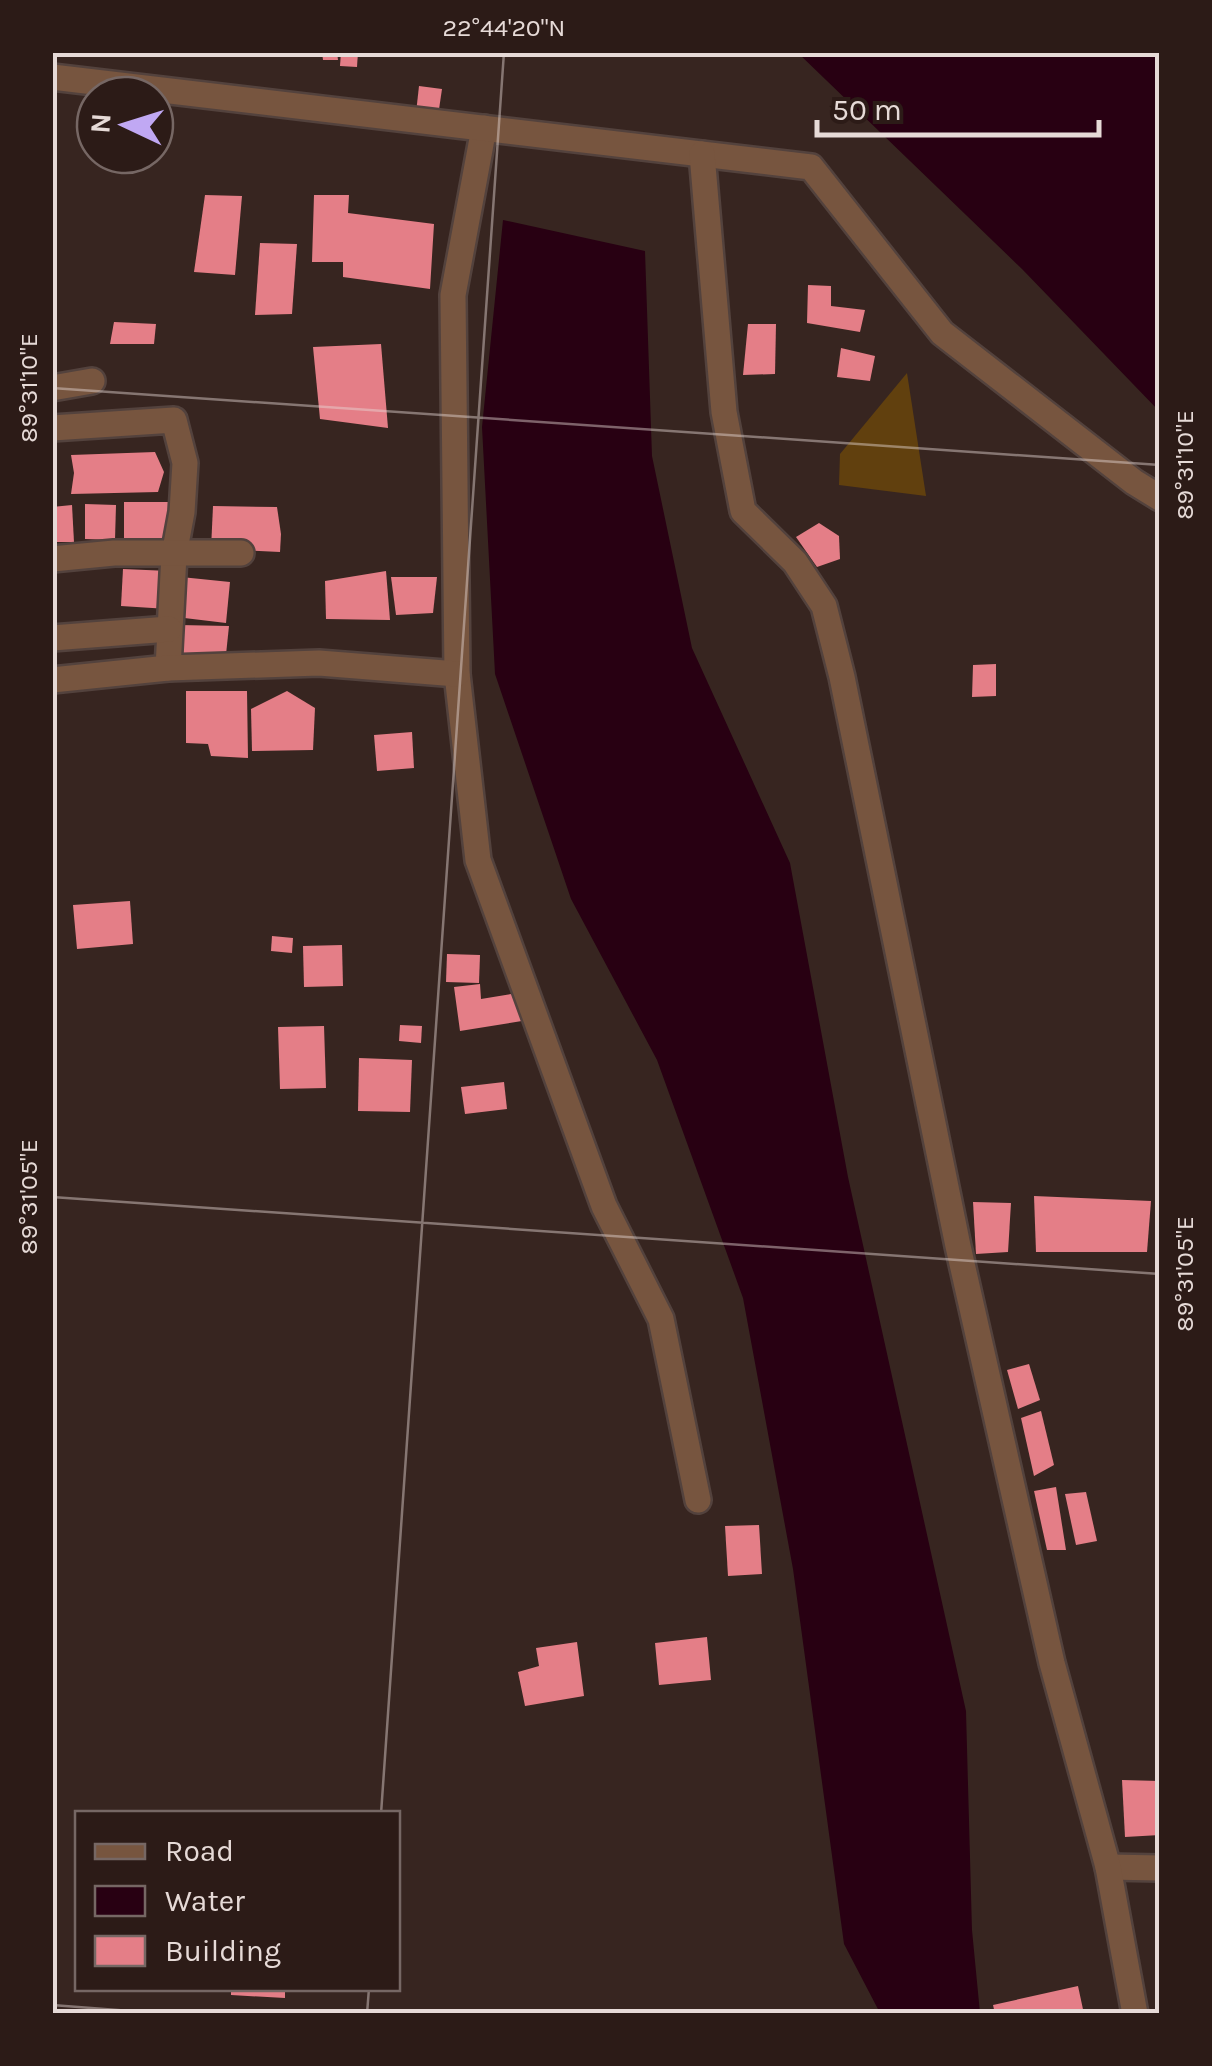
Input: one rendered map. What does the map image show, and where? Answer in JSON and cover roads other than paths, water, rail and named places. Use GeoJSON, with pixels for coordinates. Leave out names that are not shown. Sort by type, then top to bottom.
{"type":"FeatureCollection","features":[{"type":"Feature","properties":{"kind":"street"},"geometry":{"type":"LineString","coordinates":[[52,77],[810,167],[942,333],[1160,498]]}},
{"type":"Feature","properties":{"kind":"street"},"geometry":{"type":"LineString","coordinates":[[484,128],[453,296],[458,674],[478,860],[604,1206],[661,1319],[698,1500]]}},
{"type":"Feature","properties":{"kind":"street"},"geometry":{"type":"LineString","coordinates":[[702,154],[724,412],[743,511],[795,562],[824,606],[962,1265],[1052,1663],[1108,1867],[1135,2014]]}},
{"type":"Feature","properties":{"kind":"street"},"geometry":{"type":"LineString","coordinates":[[52,388],[92,381]]}},
{"type":"Feature","properties":{"kind":"street"},"geometry":{"type":"LineString","coordinates":[[52,428],[174,420],[185,463],[174,555],[168,668]]}},
{"type":"Feature","properties":{"kind":"street"},"geometry":{"type":"LineString","coordinates":[[52,559],[114,553],[241,553]]}},
{"type":"Feature","properties":{"kind":"street"},"geometry":{"type":"LineString","coordinates":[[52,638],[169,629]]}},
{"type":"Feature","properties":{"kind":"street"},"geometry":{"type":"LineString","coordinates":[[52,680],[168,668],[320,663],[458,674]]}},
{"type":"Feature","properties":{"kind":"street"},"geometry":{"type":"LineString","coordinates":[[1108,1867],[1160,1868]]}},
{"type":"Feature","properties":{"kind":"water"},"geometry":{"type":"Polygon","coordinates":[[[798,53],[1159,53],[1159,411],[1022,269],[798,53]]]}},
{"type":"Feature","properties":{"kind":"water"},"geometry":{"type":"Polygon","coordinates":[[[503,220],[645,251],[652,456],[692,648],[790,863],[848,1177],[966,1711],[972,1930],[980,2013],[880,2013],[844,1944],[793,1569],[743,1298],[657,1060],[571,899],[495,674],[482,427],[503,220]]]}}]}
